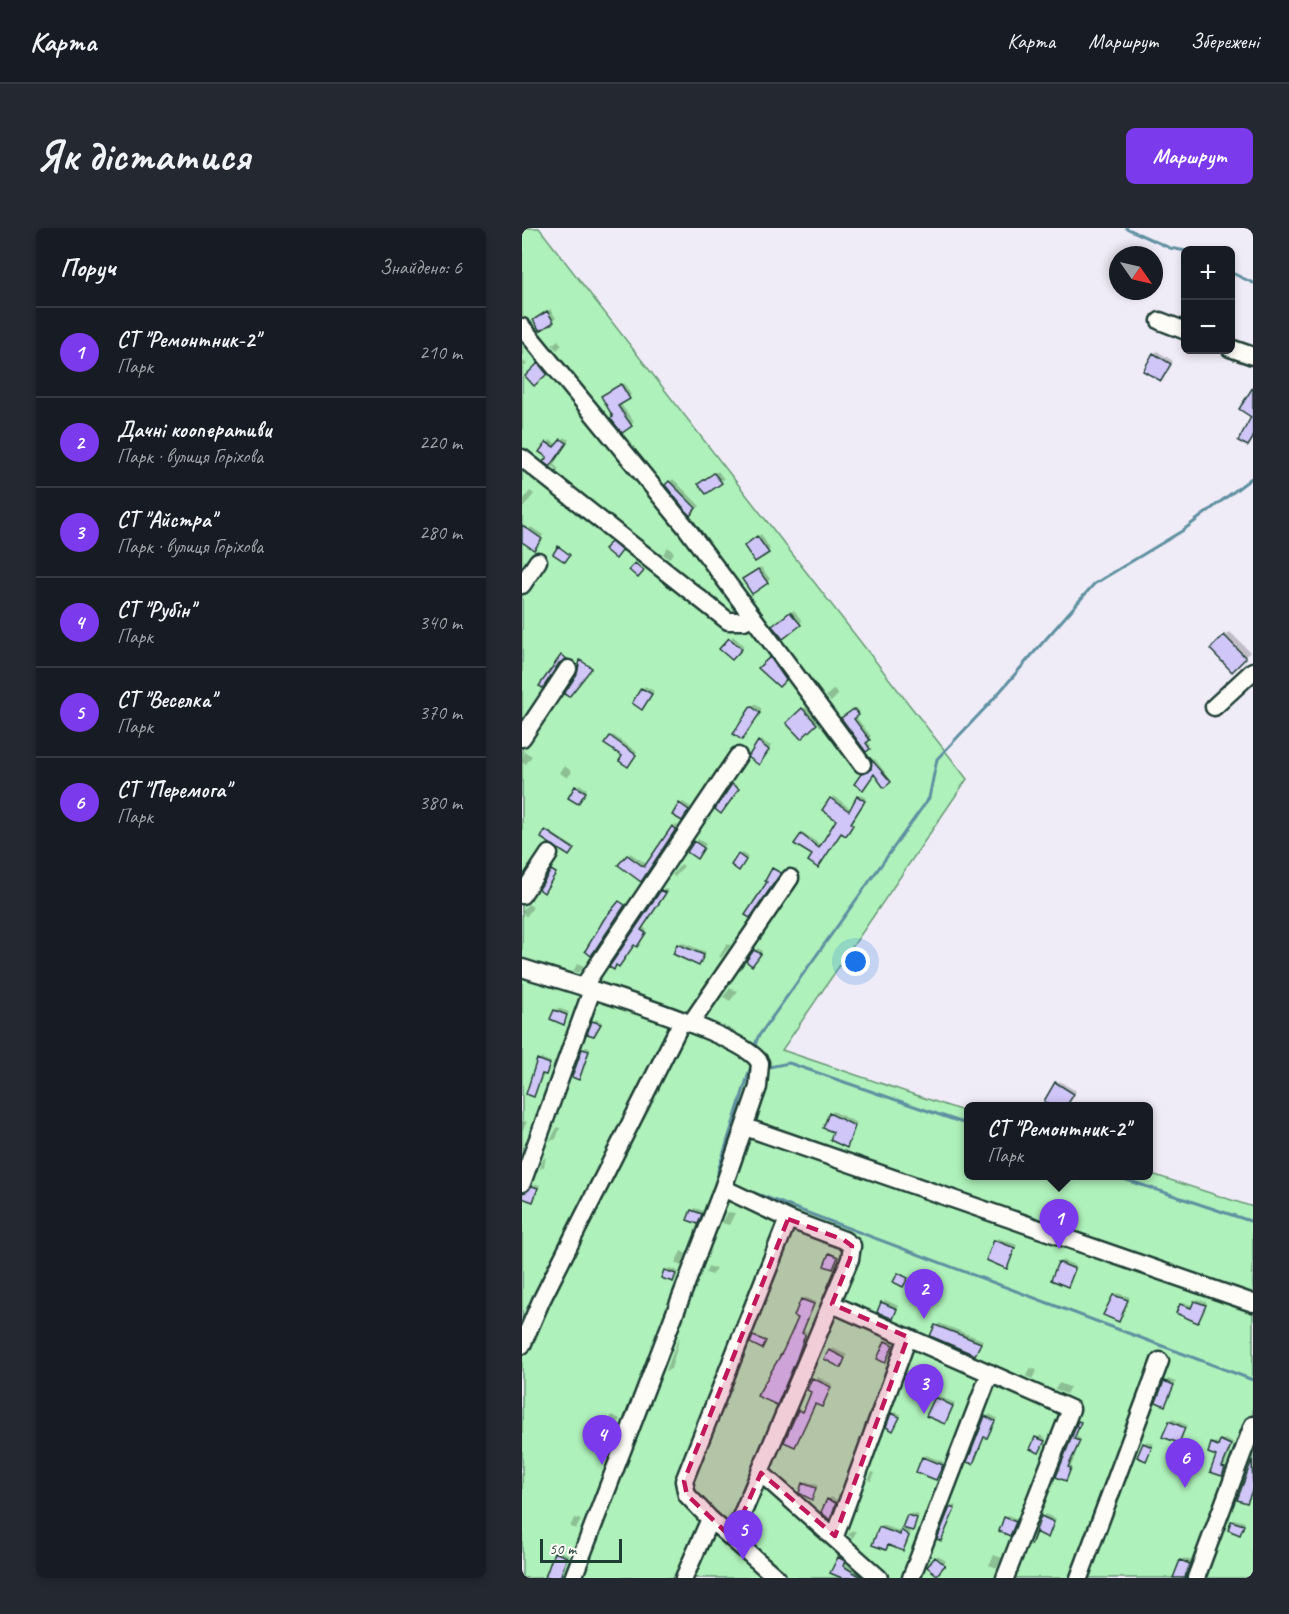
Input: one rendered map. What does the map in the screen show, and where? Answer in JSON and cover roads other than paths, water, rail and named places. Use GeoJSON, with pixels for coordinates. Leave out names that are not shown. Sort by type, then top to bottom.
{"type":"FeatureCollection","features":[{"type":"Feature","properties":{"kind":"street"},"geometry":{"type":"LineString","coordinates":[[1161,321],[1181,329]]}},
{"type":"Feature","properties":{"kind":"street"},"geometry":{"type":"LineString","coordinates":[[522,327],[685,526],[862,764]]}},
{"type":"Feature","properties":{"kind":"street"},"geometry":{"type":"LineString","coordinates":[[1235,350],[1253,356]]}},
{"type":"Feature","properties":{"kind":"street"},"geometry":{"type":"LineString","coordinates":[[522,458],[728,621],[744,621],[752,615]]}},
{"type":"Feature","properties":{"kind":"street"},"geometry":{"type":"LineString","coordinates":[[522,585],[538,561]]}},
{"type":"Feature","properties":{"kind":"street"},"geometry":{"type":"LineString","coordinates":[[522,738],[568,669]]}},
{"type":"Feature","properties":{"kind":"street"},"geometry":{"type":"LineString","coordinates":[[1214,707],[1253,671]]}},
{"type":"Feature","properties":{"kind":"street"},"geometry":{"type":"LineString","coordinates":[[522,1183],[587,989],[738,756]]}},
{"type":"Feature","properties":{"kind":"street"},"geometry":{"type":"LineString","coordinates":[[522,895],[549,854]]}},
{"type":"Feature","properties":{"kind":"street"},"geometry":{"type":"LineString","coordinates":[[522,1345],[541,1301],[687,1022],[790,878]]}},
{"type":"Feature","properties":{"kind":"street"},"geometry":{"type":"LineString","coordinates":[[523,971],[587,989],[734,1040],[750,1050],[760,1063],[760,1079],[723,1188],[573,1578]]}},
{"type":"Feature","properties":{"kind":"street"},"geometry":{"type":"LineString","coordinates":[[745,1127],[1253,1303]]}},
{"type":"Feature","properties":{"kind":"street"},"geometry":{"type":"LineString","coordinates":[[723,1188],[788,1220],[844,1240],[852,1246],[832,1304],[732,1538]]}},
{"type":"Feature","properties":{"kind":"street"},"geometry":{"type":"LineString","coordinates":[[776,1577],[710,1519],[687,1495],[684,1481],[788,1220]]}},
{"type":"Feature","properties":{"kind":"street"},"geometry":{"type":"LineString","coordinates":[[832,1304],[1071,1409],[1005,1578]]}},
{"type":"Feature","properties":{"kind":"street"},"geometry":{"type":"LineString","coordinates":[[836,1536],[908,1337]]}},
{"type":"Feature","properties":{"kind":"street"},"geometry":{"type":"LineString","coordinates":[[1079,1578],[1160,1360]]}},
{"type":"Feature","properties":{"kind":"street"},"geometry":{"type":"LineString","coordinates":[[911,1578],[990,1373]]}},
{"type":"Feature","properties":{"kind":"street"},"geometry":{"type":"LineString","coordinates":[[1197,1578],[1253,1425]]}},
{"type":"Feature","properties":{"kind":"street"},"geometry":{"type":"LineString","coordinates":[[761,1473],[836,1536],[879,1578]]}},
{"type":"Feature","properties":{"kind":"street"},"geometry":{"type":"LineString","coordinates":[[684,1578],[710,1519]]}},
{"type":"Feature","properties":{"kind":"waterway"},"geometry":{"type":"LineString","coordinates":[[1126,228],[1170,248],[1181,250]]}},
{"type":"Feature","properties":{"kind":"waterway"},"geometry":{"type":"LineString","coordinates":[[1235,274],[1253,283]]}},
{"type":"Feature","properties":{"kind":"waterway"},"geometry":{"type":"LineString","coordinates":[[755,1045],[758,1037],[929,798],[937,759],[989,704],[1094,584],[1182,531],[1253,477]]}},
{"type":"Feature","properties":{"kind":"waterway"},"geometry":{"type":"LineString","coordinates":[[719,1177],[718,1171],[752,1063]]}},
{"type":"Feature","properties":{"kind":"waterway"},"geometry":{"type":"LineString","coordinates":[[769,1067],[789,1063],[964,1123]]}},
{"type":"Feature","properties":{"kind":"waterway"},"geometry":{"type":"LineString","coordinates":[[1127,1180],[1253,1222]]}},
{"type":"Feature","properties":{"kind":"waterway"},"geometry":{"type":"LineString","coordinates":[[744,1189],[1253,1380]]}},
{"type":"Feature","properties":{"kind":"place","name":"СТ \"Ремонтник-2\""},"geometry":{"type":"Point","coordinates":[1059,1249]}},
{"type":"Feature","properties":{"kind":"place","name":"Дачні кооперативи"},"geometry":{"type":"Point","coordinates":[924,1319]}},
{"type":"Feature","properties":{"kind":"place","name":"СТ \"Айстра\""},"geometry":{"type":"Point","coordinates":[924,1414]}},
{"type":"Feature","properties":{"kind":"place","name":"СТ \"Рубін\""},"geometry":{"type":"Point","coordinates":[602,1465]}},
{"type":"Feature","properties":{"kind":"place","name":"СТ \"Перемога\""},"geometry":{"type":"Point","coordinates":[1185,1488]}},
{"type":"Feature","properties":{"kind":"place","name":"СТ \"Веселка\""},"geometry":{"type":"Point","coordinates":[743,1560]}}]}
